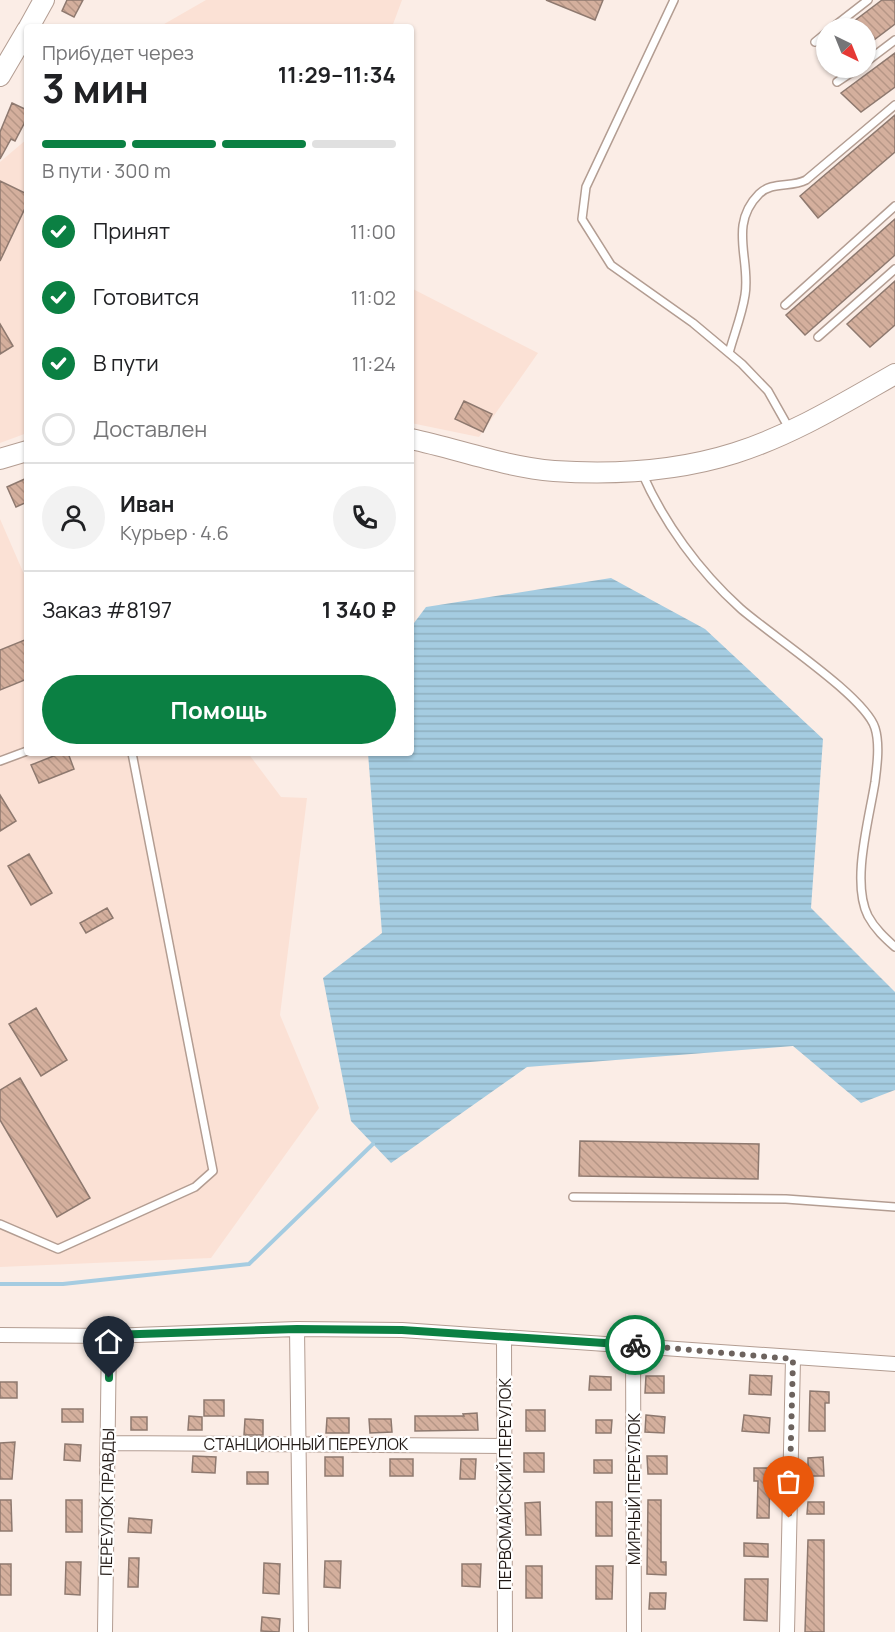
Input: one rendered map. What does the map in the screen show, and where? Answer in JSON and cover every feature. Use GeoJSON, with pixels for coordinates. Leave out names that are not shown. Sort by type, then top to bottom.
{"type":"FeatureCollection","features":[{"type":"Feature","properties":{"kind":"street"},"geometry":{"type":"LineString","coordinates":[[30,24],[44,0]]}},
{"type":"Feature","properties":{"kind":"street"},"geometry":{"type":"LineString","coordinates":[[0,76],[24,35]]}},
{"type":"Feature","properties":{"kind":"street"},"geometry":{"type":"LineString","coordinates":[[414,440],[502,462],[553,471],[641,470],[735,453],[791,430],[895,374]]}},
{"type":"Feature","properties":{"kind":"street"},"geometry":{"type":"LineString","coordinates":[[0,459],[24,452]]}},
{"type":"Feature","properties":{"kind":"street"},"geometry":{"type":"LineString","coordinates":[[297,1329],[300,1632]]}},
{"type":"Feature","properties":{"kind":"street"},"geometry":{"type":"LineString","coordinates":[[0,1335],[109,1335],[297,1329],[402,1330],[633,1345],[793,1359],[895,1364]]}},
{"type":"Feature","properties":{"kind":"street","name":"ПЕРЕУЛОК ПРАВДЫ"},"geometry":{"type":"LineString","coordinates":[[105,1632],[109,1335]]}},
{"type":"Feature","properties":{"kind":"street","name":"ПЕРВОМАЙСКИЙ ПЕРЕУЛОК"},"geometry":{"type":"LineString","coordinates":[[504,1337],[505,1632]]}},
{"type":"Feature","properties":{"kind":"street","name":"МИРНЫЙ ПЕРЕУЛОК"},"geometry":{"type":"LineString","coordinates":[[633,1345],[634,1632]]}},
{"type":"Feature","properties":{"kind":"street"},"geometry":{"type":"LineString","coordinates":[[787,1632],[793,1359]]}},
{"type":"Feature","properties":{"kind":"street","name":"СТАНЦИОННЫЙ ПЕРЕУЛОК"},"geometry":{"type":"LineString","coordinates":[[108,1443],[504,1446]]}},
{"type":"Feature","properties":{"kind":"lane"},"geometry":{"type":"LineString","coordinates":[[674,0],[586,187],[582,219],[611,265],[693,323],[729,353],[768,392],[791,430]]}},
{"type":"Feature","properties":{"kind":"lane"},"geometry":{"type":"LineString","coordinates":[[845,18],[868,0]]}},
{"type":"Feature","properties":{"kind":"lane"},"geometry":{"type":"LineString","coordinates":[[876,54],[895,40]]}},
{"type":"Feature","properties":{"kind":"lane"},"geometry":{"type":"LineString","coordinates":[[837,82],[843,78]]}},
{"type":"Feature","properties":{"kind":"lane"},"geometry":{"type":"LineString","coordinates":[[729,353],[745,294],[746,271],[741,244],[744,222],[751,205],[759,194],[770,186],[800,183],[806,180],[895,105]]}},
{"type":"Feature","properties":{"kind":"lane"},"geometry":{"type":"LineString","coordinates":[[785,305],[895,206]]}},
{"type":"Feature","properties":{"kind":"lane"},"geometry":{"type":"LineString","coordinates":[[818,336],[895,269]]}},
{"type":"Feature","properties":{"kind":"lane"},"geometry":{"type":"LineString","coordinates":[[641,470],[663,514],[707,574],[742,609],[847,693],[874,727],[877,767],[860,882],[868,916],[880,934],[895,947]]}},
{"type":"Feature","properties":{"kind":"lane"},"geometry":{"type":"LineString","coordinates":[[0,761],[24,752]]}},
{"type":"Feature","properties":{"kind":"lane"},"geometry":{"type":"LineString","coordinates":[[0,1224],[58,1249],[195,1187],[213,1171],[133,756]]}},
{"type":"Feature","properties":{"kind":"lane"},"geometry":{"type":"LineString","coordinates":[[573,1197],[786,1199],[895,1207]]}},
{"type":"Feature","properties":{"kind":"shaded area"},"geometry":{"type":"Polygon","coordinates":[[[206,0],[402,0],[393,24],[164,24],[206,0]]]}},
{"type":"Feature","properties":{"kind":"shaded area"},"geometry":{"type":"Polygon","coordinates":[[[24,142],[24,434],[0,443],[0,162],[24,142]]]}},
{"type":"Feature","properties":{"kind":"shaded area"},"geometry":{"type":"Polygon","coordinates":[[[414,290],[538,353],[479,437],[414,424],[414,290]]]}},
{"type":"Feature","properties":{"kind":"shaded area"},"geometry":{"type":"Polygon","coordinates":[[[0,519],[24,574],[24,756],[250,756],[281,797],[307,798],[280,1015],[319,1108],[211,1258],[0,1267],[0,519]]]}},
{"type":"Feature","properties":{"kind":"water"},"geometry":{"type":"Polygon","coordinates":[[[611,578],[705,629],[823,739],[811,908],[895,992],[895,1090],[861,1103],[793,1046],[527,1067],[391,1163],[351,1121],[323,978],[382,933],[368,756],[414,756],[414,623],[426,607],[611,578]]]}},
{"type":"Feature","properties":{"kind":"building"},"geometry":{"type":"Polygon","coordinates":[[[67,0],[83,0],[74,17],[62,11],[67,0]]]}},
{"type":"Feature","properties":{"kind":"building"},"geometry":{"type":"Polygon","coordinates":[[[546,0],[603,0],[595,20],[546,0]]]}},
{"type":"Feature","properties":{"kind":"building"},"geometry":{"type":"Polygon","coordinates":[[[882,0],[895,0],[895,24],[876,38],[876,18],[858,18],[882,0]]]}},
{"type":"Feature","properties":{"kind":"building"},"geometry":{"type":"Polygon","coordinates":[[[895,53],[895,87],[861,112],[841,93],[861,78],[876,78],[876,67],[895,53]]]}},
{"type":"Feature","properties":{"kind":"building"},"geometry":{"type":"Polygon","coordinates":[[[12,103],[24,109],[24,124],[15,141],[11,139],[0,159],[0,132],[12,103]]]}},
{"type":"Feature","properties":{"kind":"building"},"geometry":{"type":"Polygon","coordinates":[[[895,115],[895,152],[818,218],[800,196],[895,115]]]}},
{"type":"Feature","properties":{"kind":"building"},"geometry":{"type":"Polygon","coordinates":[[[0,181],[24,193],[24,210],[0,261],[0,181]]]}},
{"type":"Feature","properties":{"kind":"building"},"geometry":{"type":"Polygon","coordinates":[[[895,219],[895,255],[805,335],[786,315],[895,219]]]}},
{"type":"Feature","properties":{"kind":"building"},"geometry":{"type":"Polygon","coordinates":[[[895,281],[895,325],[870,347],[847,324],[895,281]]]}},
{"type":"Feature","properties":{"kind":"building"},"geometry":{"type":"Polygon","coordinates":[[[0,324],[13,346],[0,354],[0,324]]]}},
{"type":"Feature","properties":{"kind":"building"},"geometry":{"type":"Polygon","coordinates":[[[464,401],[492,414],[483,432],[455,419],[464,401]]]}},
{"type":"Feature","properties":{"kind":"building"},"geometry":{"type":"Polygon","coordinates":[[[24,479],[24,503],[16,507],[7,487],[24,479]]]}},
{"type":"Feature","properties":{"kind":"building"},"geometry":{"type":"Polygon","coordinates":[[[24,640],[24,680],[0,690],[0,650],[24,640]]]}},
{"type":"Feature","properties":{"kind":"building"},"geometry":{"type":"Polygon","coordinates":[[[54,756],[69,756],[74,769],[39,783],[31,765],[54,756]]]}},
{"type":"Feature","properties":{"kind":"building"},"geometry":{"type":"Polygon","coordinates":[[[0,795],[16,821],[0,831],[0,795]]]}},
{"type":"Feature","properties":{"kind":"building"},"geometry":{"type":"Polygon","coordinates":[[[29,854],[52,893],[31,905],[8,866],[29,854]]]}},
{"type":"Feature","properties":{"kind":"building"},"geometry":{"type":"Polygon","coordinates":[[[107,908],[113,918],[86,933],[80,923],[107,908]]]}},
{"type":"Feature","properties":{"kind":"building"},"geometry":{"type":"Polygon","coordinates":[[[36,1008],[67,1060],[41,1076],[9,1024],[36,1008]]]}},
{"type":"Feature","properties":{"kind":"building"},"geometry":{"type":"Polygon","coordinates":[[[20,1078],[90,1198],[57,1217],[0,1120],[0,1090],[20,1078]]]}},
{"type":"Feature","properties":{"kind":"building"},"geometry":{"type":"Polygon","coordinates":[[[580,1141],[759,1144],[758,1179],[579,1176],[580,1141]]]}},
{"type":"Feature","properties":{"kind":"building"},"geometry":{"type":"Polygon","coordinates":[[[750,1375],[772,1376],[771,1395],[749,1394],[750,1375]]]}},
{"type":"Feature","properties":{"kind":"building"},"geometry":{"type":"Polygon","coordinates":[[[590,1376],[611,1377],[611,1390],[589,1390],[590,1376]]]}},
{"type":"Feature","properties":{"kind":"building"},"geometry":{"type":"Polygon","coordinates":[[[646,1376],[664,1376],[664,1393],[645,1393],[646,1376]]]}},
{"type":"Feature","properties":{"kind":"building"},"geometry":{"type":"Polygon","coordinates":[[[0,1382],[17,1382],[17,1398],[0,1398],[0,1382]]]}},
{"type":"Feature","properties":{"kind":"building"},"geometry":{"type":"Polygon","coordinates":[[[810,1391],[829,1392],[829,1403],[825,1403],[825,1431],[809,1431],[810,1391]]]}},
{"type":"Feature","properties":{"kind":"building"},"geometry":{"type":"Polygon","coordinates":[[[204,1400],[224,1400],[224,1416],[204,1416],[204,1400]]]}},
{"type":"Feature","properties":{"kind":"building"},"geometry":{"type":"Polygon","coordinates":[[[62,1409],[83,1409],[83,1422],[62,1422],[62,1409]]]}},
{"type":"Feature","properties":{"kind":"building"},"geometry":{"type":"Polygon","coordinates":[[[526,1410],[545,1410],[545,1431],[526,1431],[526,1410]]]}},
{"type":"Feature","properties":{"kind":"building"},"geometry":{"type":"Polygon","coordinates":[[[477,1413],[478,1430],[415,1431],[415,1416],[464,1416],[463,1414],[477,1413]]]}},
{"type":"Feature","properties":{"kind":"building"},"geometry":{"type":"Polygon","coordinates":[[[646,1415],[665,1417],[664,1433],[645,1432],[646,1415]]]}},
{"type":"Feature","properties":{"kind":"building"},"geometry":{"type":"Polygon","coordinates":[[[744,1415],[770,1418],[769,1433],[742,1431],[744,1415]]]}},
{"type":"Feature","properties":{"kind":"building"},"geometry":{"type":"Polygon","coordinates":[[[189,1416],[202,1417],[202,1430],[188,1430],[189,1416]]]}},
{"type":"Feature","properties":{"kind":"building"},"geometry":{"type":"Polygon","coordinates":[[[131,1417],[147,1417],[147,1430],[131,1430],[131,1417]]]}},
{"type":"Feature","properties":{"kind":"building"},"geometry":{"type":"Polygon","coordinates":[[[327,1418],[349,1418],[349,1433],[326,1433],[327,1418]]]}},
{"type":"Feature","properties":{"kind":"building"},"geometry":{"type":"Polygon","coordinates":[[[245,1419],[263,1420],[263,1435],[244,1435],[245,1419]]]}},
{"type":"Feature","properties":{"kind":"building"},"geometry":{"type":"Polygon","coordinates":[[[369,1419],[391,1419],[392,1432],[370,1433],[369,1419]]]}},
{"type":"Feature","properties":{"kind":"building"},"geometry":{"type":"Polygon","coordinates":[[[596,1420],[612,1420],[611,1433],[596,1433],[596,1420]]]}},
{"type":"Feature","properties":{"kind":"building"},"geometry":{"type":"Polygon","coordinates":[[[15,1442],[12,1479],[0,1479],[0,1443],[15,1442]]]}},
{"type":"Feature","properties":{"kind":"building"},"geometry":{"type":"Polygon","coordinates":[[[65,1444],[81,1445],[80,1461],[64,1460],[65,1444]]]}},
{"type":"Feature","properties":{"kind":"building"},"geometry":{"type":"Polygon","coordinates":[[[524,1453],[544,1453],[544,1472],[524,1472],[524,1453]]]}},
{"type":"Feature","properties":{"kind":"building"},"geometry":{"type":"Polygon","coordinates":[[[193,1456],[216,1457],[215,1473],[192,1472],[193,1456]]]}},
{"type":"Feature","properties":{"kind":"building"},"geometry":{"type":"Polygon","coordinates":[[[647,1456],[667,1456],[667,1474],[648,1474],[647,1456]]]}},
{"type":"Feature","properties":{"kind":"building"},"geometry":{"type":"Polygon","coordinates":[[[325,1457],[343,1457],[343,1476],[325,1476],[325,1457]]]}},
{"type":"Feature","properties":{"kind":"building"},"geometry":{"type":"Polygon","coordinates":[[[823,1457],[824,1476],[808,1476],[808,1458],[823,1457]]]}},
{"type":"Feature","properties":{"kind":"building"},"geometry":{"type":"Polygon","coordinates":[[[390,1459],[413,1459],[413,1476],[390,1476],[390,1459]]]}},
{"type":"Feature","properties":{"kind":"building"},"geometry":{"type":"Polygon","coordinates":[[[461,1459],[476,1459],[475,1479],[460,1479],[461,1459]]]}},
{"type":"Feature","properties":{"kind":"building"},"geometry":{"type":"Polygon","coordinates":[[[594,1460],[612,1460],[612,1473],[594,1473],[594,1460]]]}},
{"type":"Feature","properties":{"kind":"building"},"geometry":{"type":"Polygon","coordinates":[[[754,1468],[770,1468],[769,1518],[757,1518],[758,1481],[754,1481],[754,1468]]]}},
{"type":"Feature","properties":{"kind":"building"},"geometry":{"type":"Polygon","coordinates":[[[247,1472],[268,1472],[268,1484],[247,1484],[247,1472]]]}},
{"type":"Feature","properties":{"kind":"building"},"geometry":{"type":"Polygon","coordinates":[[[0,1500],[11,1500],[12,1531],[0,1531],[0,1500]]]}},
{"type":"Feature","properties":{"kind":"building"},"geometry":{"type":"Polygon","coordinates":[[[66,1500],[82,1500],[82,1532],[66,1532],[66,1500]]]}},
{"type":"Feature","properties":{"kind":"building"},"geometry":{"type":"Polygon","coordinates":[[[648,1500],[661,1500],[661,1562],[666,1562],[666,1575],[647,1574],[648,1500]]]}},
{"type":"Feature","properties":{"kind":"building"},"geometry":{"type":"Polygon","coordinates":[[[540,1502],[541,1535],[526,1535],[525,1503],[540,1502]]]}},
{"type":"Feature","properties":{"kind":"building"},"geometry":{"type":"Polygon","coordinates":[[[596,1502],[612,1502],[612,1536],[596,1536],[596,1502]]]}},
{"type":"Feature","properties":{"kind":"building"},"geometry":{"type":"Polygon","coordinates":[[[808,1502],[824,1502],[824,1514],[807,1514],[808,1502]]]}},
{"type":"Feature","properties":{"kind":"building"},"geometry":{"type":"Polygon","coordinates":[[[129,1518],[152,1520],[151,1533],[128,1532],[129,1518]]]}},
{"type":"Feature","properties":{"kind":"building"},"geometry":{"type":"Polygon","coordinates":[[[808,1540],[824,1540],[824,1632],[805,1632],[808,1540]]]}},
{"type":"Feature","properties":{"kind":"building"},"geometry":{"type":"Polygon","coordinates":[[[744,1543],[768,1544],[768,1557],[744,1556],[744,1543]]]}},
{"type":"Feature","properties":{"kind":"building"},"geometry":{"type":"Polygon","coordinates":[[[129,1558],[139,1558],[138,1587],[128,1587],[129,1558]]]}},
{"type":"Feature","properties":{"kind":"building"},"geometry":{"type":"Polygon","coordinates":[[[325,1561],[341,1561],[340,1588],[324,1587],[325,1561]]]}},
{"type":"Feature","properties":{"kind":"building"},"geometry":{"type":"Polygon","coordinates":[[[66,1562],[81,1562],[80,1595],[65,1594],[66,1562]]]}},
{"type":"Feature","properties":{"kind":"building"},"geometry":{"type":"Polygon","coordinates":[[[264,1563],[280,1564],[279,1594],[263,1593],[264,1563]]]}},
{"type":"Feature","properties":{"kind":"building"},"geometry":{"type":"Polygon","coordinates":[[[0,1564],[11,1564],[11,1595],[0,1595],[0,1564]]]}},
{"type":"Feature","properties":{"kind":"building"},"geometry":{"type":"Polygon","coordinates":[[[462,1564],[481,1564],[480,1587],[462,1586],[462,1564]]]}},
{"type":"Feature","properties":{"kind":"building"},"geometry":{"type":"Polygon","coordinates":[[[526,1566],[542,1566],[542,1598],[526,1598],[526,1566]]]}},
{"type":"Feature","properties":{"kind":"building"},"geometry":{"type":"Polygon","coordinates":[[[596,1566],[613,1566],[612,1599],[596,1599],[596,1566]]]}},
{"type":"Feature","properties":{"kind":"building"},"geometry":{"type":"Polygon","coordinates":[[[745,1579],[768,1579],[767,1621],[744,1620],[745,1579]]]}},
{"type":"Feature","properties":{"kind":"building"},"geometry":{"type":"Polygon","coordinates":[[[650,1593],[666,1593],[665,1609],[649,1609],[650,1593]]]}},
{"type":"Feature","properties":{"kind":"building"},"geometry":{"type":"Polygon","coordinates":[[[262,1617],[280,1619],[279,1632],[261,1631],[262,1617]]]}},
{"type":"Feature","properties":{"kind":"waterway"},"geometry":{"type":"LineString","coordinates":[[0,1284],[63,1284],[249,1264],[373,1144]]}},
{"type":"Feature","properties":{"kind":"way so far"},"geometry":{"type":"LineString","coordinates":[[635,1345],[793,1359],[789,1518]]}},
{"type":"Feature","properties":{"kind":"route"},"geometry":{"type":"LineString","coordinates":[[109,1378],[109,1335],[297,1329],[402,1330],[635,1345]]}}]}
